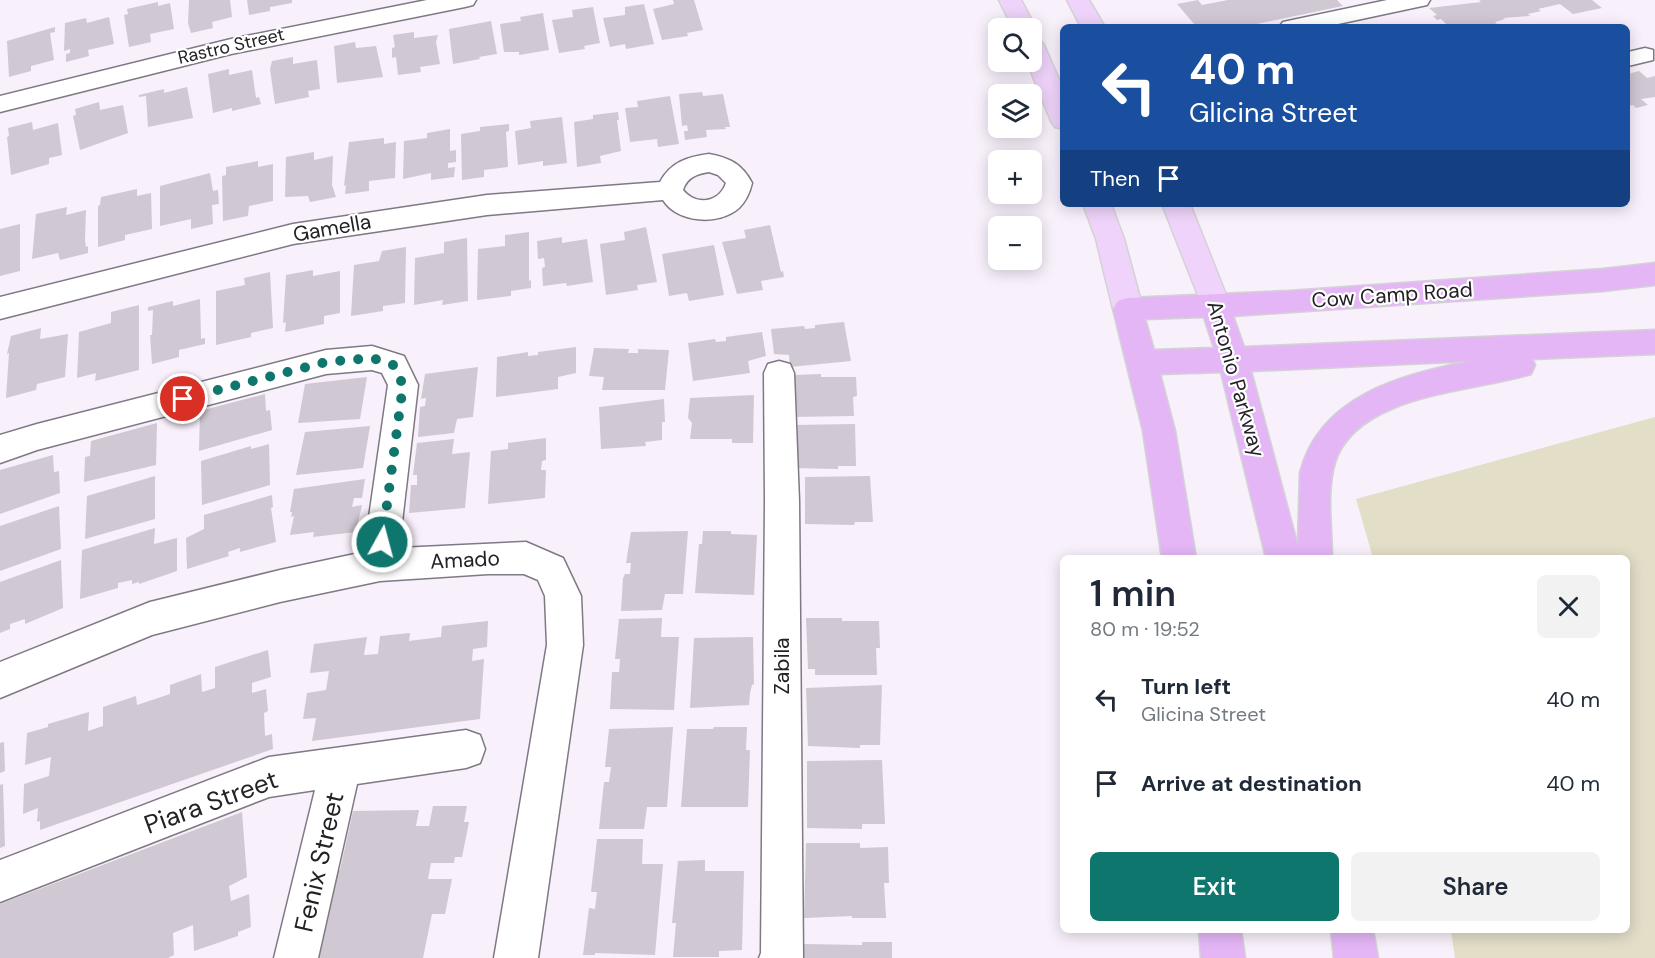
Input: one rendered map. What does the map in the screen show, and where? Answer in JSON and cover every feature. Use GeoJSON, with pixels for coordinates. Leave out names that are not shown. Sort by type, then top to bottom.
{"type":"FeatureCollection","features":[{"type":"Feature","properties":{"kind":"highway","name":"Cow Camp Road"},"geometry":{"type":"LineString","coordinates":[[1128,309],[1289,302],[1592,281],[1655,274]]}},
{"type":"Feature","properties":{"kind":"highway","name":"Antonio Parkway"},"geometry":{"type":"LineString","coordinates":[[1215,305],[1234,359],[1282,555]]}},
{"type":"Feature","properties":{"kind":"highway"},"geometry":{"type":"LineString","coordinates":[[1128,309],[1159,431],[1179,555]]}},
{"type":"Feature","properties":{"kind":"highway"},"geometry":{"type":"LineString","coordinates":[[1142,363],[1655,343]]}},
{"type":"Feature","properties":{"kind":"highway"},"geometry":{"type":"LineString","coordinates":[[1315,555],[1318,462],[1327,441],[1346,419],[1400,393],[1446,378],[1655,343]]}},
{"type":"Feature","properties":{"kind":"highway"},"geometry":{"type":"LineString","coordinates":[[1220,933],[1223,958]]}},
{"type":"Feature","properties":{"kind":"highway"},"geometry":{"type":"LineString","coordinates":[[1352,933],[1356,958]]}},
{"type":"Feature","properties":{"kind":"main road"},"geometry":{"type":"LineString","coordinates":[[1010,0],[1019,18]]}},
{"type":"Feature","properties":{"kind":"main road"},"geometry":{"type":"LineString","coordinates":[[1078,0],[1091,24]]}},
{"type":"Feature","properties":{"kind":"main road"},"geometry":{"type":"LineString","coordinates":[[1042,69],[1060,112]]}},
{"type":"Feature","properties":{"kind":"main road"},"geometry":{"type":"LineString","coordinates":[[1098,207],[1110,239],[1128,309]]}},
{"type":"Feature","properties":{"kind":"main road","name":"Antonio Parkway"},"geometry":{"type":"LineString","coordinates":[[1177,207],[1215,305]]}},
{"type":"Feature","properties":{"kind":"street","name":"Rastro Street"},"geometry":{"type":"LineString","coordinates":[[0,104],[238,44],[323,25],[465,0]]}},
{"type":"Feature","properties":{"kind":"street"},"geometry":{"type":"LineString","coordinates":[[1303,24],[1389,3],[1419,0]]}},
{"type":"Feature","properties":{"kind":"street"},"geometry":{"type":"LineString","coordinates":[[1389,3],[1413,24]]}},
{"type":"Feature","properties":{"kind":"street","name":"Gamella"},"geometry":{"type":"LineString","coordinates":[[0,308],[294,234],[488,206],[670,190]]}},
{"type":"Feature","properties":{"kind":"street"},"geometry":{"type":"LineString","coordinates":[[0,449],[59,431],[326,362],[372,358],[393,365],[403,385],[380,565]]}},
{"type":"Feature","properties":{"kind":"street","name":"Zabila"},"geometry":{"type":"LineString","coordinates":[[780,374],[783,833],[783,955],[781,958]]}},
{"type":"Feature","properties":{"kind":"street","name":"Amado"},"geometry":{"type":"LineString","coordinates":[[0,680],[150,619],[280,586],[380,565],[488,558],[526,558],[551,569],[563,596],[565,645],[516,958]]}},
{"type":"Feature","properties":{"kind":"street","name":"Piara Street"},"geometry":{"type":"LineString","coordinates":[[0,881],[268,777],[466,748]]}},
{"type":"Feature","properties":{"kind":"street","name":"Fenix Street"},"geometry":{"type":"LineString","coordinates":[[296,958],[341,766]]}},
{"type":"Feature","properties":{"kind":"shaded area"},"geometry":{"type":"Polygon","coordinates":[[[1655,417],[1655,958],[1455,958],[1451,933],[1630,933],[1630,555],[1372,555],[1356,499],[1655,417]]]}},
{"type":"Feature","properties":{"kind":"building"},"geometry":{"type":"Polygon","coordinates":[[[189,0],[230,0],[232,17],[212,22],[213,28],[191,33],[188,23],[189,0]]]}},
{"type":"Feature","properties":{"kind":"building"},"geometry":{"type":"Polygon","coordinates":[[[247,0],[292,0],[292,3],[270,7],[270,11],[249,15],[247,0]]]}},
{"type":"Feature","properties":{"kind":"building"},"geometry":{"type":"Polygon","coordinates":[[[673,0],[694,0],[703,30],[687,33],[688,36],[662,40],[653,9],[674,4],[673,0]]]}},
{"type":"Feature","properties":{"kind":"building"},"geometry":{"type":"Polygon","coordinates":[[[1198,0],[1202,5],[1228,0],[1337,0],[1343,6],[1257,24],[1194,24],[1177,4],[1198,0]]]}},
{"type":"Feature","properties":{"kind":"building"},"geometry":{"type":"Polygon","coordinates":[[[1479,0],[1592,0],[1602,8],[1573,14],[1560,4],[1538,9],[1541,11],[1528,14],[1530,16],[1503,18],[1505,19],[1495,22],[1497,24],[1446,24],[1441,19],[1437,20],[1433,16],[1437,15],[1429,8],[1481,2],[1479,0]]]}},
{"type":"Feature","properties":{"kind":"building"},"geometry":{"type":"Polygon","coordinates":[[[158,2],[158,6],[170,3],[174,29],[150,34],[151,42],[129,47],[124,15],[128,14],[127,9],[158,2]]]}},
{"type":"Feature","properties":{"kind":"building"},"geometry":{"type":"Polygon","coordinates":[[[644,4],[654,44],[626,49],[625,44],[610,47],[603,18],[625,15],[625,7],[644,4]]]}},
{"type":"Feature","properties":{"kind":"building"},"geometry":{"type":"Polygon","coordinates":[[[593,7],[600,43],[584,46],[585,49],[559,53],[552,20],[573,17],[572,10],[593,7]]]}},
{"type":"Feature","properties":{"kind":"building"},"geometry":{"type":"Polygon","coordinates":[[[543,13],[549,50],[519,55],[519,52],[504,52],[500,24],[521,21],[520,17],[543,13]]]}},
{"type":"Feature","properties":{"kind":"building"},"geometry":{"type":"Polygon","coordinates":[[[109,17],[114,44],[88,50],[89,56],[66,62],[66,54],[70,53],[70,49],[64,51],[65,23],[86,18],[87,23],[109,17]]]}},
{"type":"Feature","properties":{"kind":"building"},"geometry":{"type":"Polygon","coordinates":[[[491,21],[497,54],[453,64],[449,29],[491,21]]]}},
{"type":"Feature","properties":{"kind":"building"},"geometry":{"type":"Polygon","coordinates":[[[55,27],[55,32],[50,33],[54,60],[31,66],[31,71],[9,77],[7,41],[55,27]]]}},
{"type":"Feature","properties":{"kind":"building"},"geometry":{"type":"Polygon","coordinates":[[[414,32],[414,38],[438,35],[436,42],[440,64],[420,67],[421,72],[398,75],[396,57],[392,58],[392,48],[395,47],[393,35],[414,32]]]}},
{"type":"Feature","properties":{"kind":"building"},"geometry":{"type":"Polygon","coordinates":[[[355,42],[356,48],[376,46],[383,77],[337,83],[334,46],[355,42]]]}},
{"type":"Feature","properties":{"kind":"building"},"geometry":{"type":"Polygon","coordinates":[[[293,57],[293,64],[317,60],[320,89],[308,91],[309,97],[275,104],[270,69],[272,61],[293,57]]]}},
{"type":"Feature","properties":{"kind":"building"},"geometry":{"type":"Polygon","coordinates":[[[229,69],[229,75],[252,70],[256,98],[259,97],[261,104],[213,113],[208,74],[229,69]]]}},
{"type":"Feature","properties":{"kind":"building"},"geometry":{"type":"Polygon","coordinates":[[[1639,71],[1647,78],[1655,76],[1655,97],[1641,99],[1648,105],[1636,108],[1630,106],[1630,73],[1639,71]]]}},
{"type":"Feature","properties":{"kind":"building"},"geometry":{"type":"Polygon","coordinates":[[[187,87],[193,118],[148,127],[146,96],[139,97],[139,95],[164,89],[164,93],[187,87]]]}},
{"type":"Feature","properties":{"kind":"building"},"geometry":{"type":"Polygon","coordinates":[[[702,92],[703,96],[723,94],[730,127],[706,130],[707,137],[685,140],[684,131],[688,131],[687,125],[682,126],[679,94],[702,92]]]}},
{"type":"Feature","properties":{"kind":"building"},"geometry":{"type":"Polygon","coordinates":[[[670,96],[679,144],[658,147],[657,139],[630,142],[625,108],[638,107],[637,101],[670,96]]]}},
{"type":"Feature","properties":{"kind":"building"},"geometry":{"type":"Polygon","coordinates":[[[99,102],[100,110],[123,105],[128,133],[80,150],[73,116],[76,115],[75,109],[99,102]]]}},
{"type":"Feature","properties":{"kind":"building"},"geometry":{"type":"Polygon","coordinates":[[[618,112],[621,151],[600,156],[601,163],[577,167],[574,122],[593,119],[593,115],[618,112]]]}},
{"type":"Feature","properties":{"kind":"building"},"geometry":{"type":"Polygon","coordinates":[[[562,117],[567,163],[543,166],[543,161],[518,165],[515,131],[531,128],[530,121],[562,117]]]}},
{"type":"Feature","properties":{"kind":"building"},"geometry":{"type":"Polygon","coordinates":[[[32,122],[33,130],[58,123],[62,155],[49,158],[49,164],[11,175],[8,128],[32,122]]]}},
{"type":"Feature","properties":{"kind":"building"},"geometry":{"type":"Polygon","coordinates":[[[509,124],[509,131],[506,132],[508,167],[484,170],[484,177],[462,180],[461,134],[480,131],[480,127],[509,124]]]}},
{"type":"Feature","properties":{"kind":"building"},"geometry":{"type":"Polygon","coordinates":[[[450,129],[450,151],[456,150],[456,162],[448,163],[448,168],[455,167],[454,177],[431,180],[431,173],[403,179],[404,141],[427,138],[427,133],[450,129]]]}},
{"type":"Feature","properties":{"kind":"building"},"geometry":{"type":"Polygon","coordinates":[[[384,138],[384,144],[396,142],[395,178],[369,181],[369,191],[345,194],[349,142],[384,138]]]}},
{"type":"Feature","properties":{"kind":"building"},"geometry":{"type":"Polygon","coordinates":[[[314,152],[314,160],[333,156],[332,185],[336,197],[310,202],[308,196],[285,197],[286,157],[314,152]]]}},
{"type":"Feature","properties":{"kind":"building"},"geometry":{"type":"Polygon","coordinates":[[[258,161],[258,167],[273,164],[273,201],[249,206],[248,216],[223,221],[222,176],[226,175],[226,167],[258,161]]]}},
{"type":"Feature","properties":{"kind":"building"},"geometry":{"type":"Polygon","coordinates":[[[210,173],[213,191],[218,190],[219,204],[212,205],[213,224],[191,229],[191,219],[160,226],[160,186],[210,173]]]}},
{"type":"Feature","properties":{"kind":"building"},"geometry":{"type":"Polygon","coordinates":[[[137,189],[137,196],[151,193],[152,229],[125,235],[125,240],[98,247],[98,206],[101,197],[137,189]]]}},
{"type":"Feature","properties":{"kind":"building"},"geometry":{"type":"Polygon","coordinates":[[[67,207],[66,215],[86,210],[85,240],[88,253],[60,260],[58,253],[32,259],[36,214],[67,207]]]}},
{"type":"Feature","properties":{"kind":"building"},"geometry":{"type":"Polygon","coordinates":[[[20,224],[20,271],[0,276],[0,229],[20,224]]]}},
{"type":"Feature","properties":{"kind":"building"},"geometry":{"type":"Polygon","coordinates":[[[770,225],[784,277],[761,281],[763,290],[737,294],[722,242],[746,238],[744,230],[770,225]]]}},
{"type":"Feature","properties":{"kind":"building"},"geometry":{"type":"Polygon","coordinates":[[[646,227],[657,282],[637,285],[638,290],[606,295],[600,244],[625,240],[624,232],[646,227]]]}},
{"type":"Feature","properties":{"kind":"building"},"geometry":{"type":"Polygon","coordinates":[[[529,232],[531,288],[511,291],[511,296],[477,300],[478,249],[505,246],[505,235],[529,232]]]}},
{"type":"Feature","properties":{"kind":"building"},"geometry":{"type":"Polygon","coordinates":[[[562,237],[562,243],[587,239],[593,282],[567,286],[566,283],[543,286],[544,258],[538,259],[537,241],[562,237]]]}},
{"type":"Feature","properties":{"kind":"building"},"geometry":{"type":"Polygon","coordinates":[[[467,238],[468,301],[442,305],[443,300],[414,305],[415,258],[444,253],[444,242],[467,238]]]}},
{"type":"Feature","properties":{"kind":"building"},"geometry":{"type":"Polygon","coordinates":[[[714,245],[724,295],[689,301],[687,293],[669,296],[662,254],[714,245]]]}},
{"type":"Feature","properties":{"kind":"building"},"geometry":{"type":"Polygon","coordinates":[[[406,247],[405,303],[383,306],[383,311],[351,316],[354,265],[379,261],[382,251],[406,247]]]}},
{"type":"Feature","properties":{"kind":"building"},"geometry":{"type":"Polygon","coordinates":[[[313,270],[313,276],[340,271],[340,313],[324,316],[324,324],[285,332],[286,322],[283,323],[286,275],[313,270]]]}},
{"type":"Feature","properties":{"kind":"building"},"geometry":{"type":"Polygon","coordinates":[[[270,272],[273,328],[251,333],[251,337],[216,345],[216,291],[245,285],[244,278],[270,272]]]}},
{"type":"Feature","properties":{"kind":"building"},"geometry":{"type":"Polygon","coordinates":[[[200,299],[201,339],[205,338],[205,344],[179,350],[179,357],[152,364],[150,335],[152,335],[153,310],[148,311],[148,307],[173,301],[173,306],[200,299]]]}},
{"type":"Feature","properties":{"kind":"building"},"geometry":{"type":"Polygon","coordinates":[[[139,305],[139,370],[95,381],[96,373],[77,378],[79,332],[111,323],[111,312],[139,305]]]}},
{"type":"Feature","properties":{"kind":"building"},"geometry":{"type":"Polygon","coordinates":[[[844,322],[851,361],[790,367],[789,355],[774,354],[771,329],[804,326],[805,329],[815,328],[815,325],[844,322]]]}},
{"type":"Feature","properties":{"kind":"building"},"geometry":{"type":"Polygon","coordinates":[[[41,328],[40,339],[68,334],[65,377],[37,384],[36,390],[6,398],[9,353],[7,354],[11,336],[41,328]]]}},
{"type":"Feature","properties":{"kind":"building"},"geometry":{"type":"Polygon","coordinates":[[[762,332],[766,356],[748,361],[750,373],[693,381],[688,343],[715,339],[716,342],[726,341],[726,337],[762,332]]]}},
{"type":"Feature","properties":{"kind":"building"},"geometry":{"type":"Polygon","coordinates":[[[576,347],[576,373],[558,377],[558,389],[496,397],[497,357],[528,352],[528,356],[538,355],[538,352],[576,347]]]}},
{"type":"Feature","properties":{"kind":"building"},"geometry":{"type":"Polygon","coordinates":[[[594,348],[629,349],[628,353],[638,353],[638,349],[669,350],[665,390],[602,390],[604,377],[589,376],[594,348]]]}},
{"type":"Feature","properties":{"kind":"building"},"geometry":{"type":"Polygon","coordinates":[[[478,367],[473,417],[457,419],[454,433],[418,437],[420,407],[425,406],[426,398],[421,399],[425,374],[478,367]]]}},
{"type":"Feature","properties":{"kind":"building"},"geometry":{"type":"Polygon","coordinates":[[[821,374],[821,377],[856,377],[857,396],[853,397],[854,416],[791,417],[794,375],[821,374]]]}},
{"type":"Feature","properties":{"kind":"building"},"geometry":{"type":"Polygon","coordinates":[[[367,377],[360,419],[298,423],[305,384],[367,377]]]}},
{"type":"Feature","properties":{"kind":"building"},"geometry":{"type":"Polygon","coordinates":[[[265,394],[266,411],[270,410],[272,430],[199,451],[200,411],[265,394]]]}},
{"type":"Feature","properties":{"kind":"building"},"geometry":{"type":"Polygon","coordinates":[[[754,395],[753,443],[732,443],[732,439],[690,439],[692,423],[688,418],[690,398],[754,395]]]}},
{"type":"Feature","properties":{"kind":"building"},"geometry":{"type":"Polygon","coordinates":[[[664,399],[665,422],[662,422],[662,440],[645,442],[646,446],[601,449],[599,407],[664,399]]]}},
{"type":"Feature","properties":{"kind":"building"},"geometry":{"type":"Polygon","coordinates":[[[157,423],[156,465],[84,482],[85,457],[90,456],[91,441],[157,423]]]}},
{"type":"Feature","properties":{"kind":"building"},"geometry":{"type":"Polygon","coordinates":[[[855,424],[856,466],[838,466],[838,469],[793,468],[793,425],[855,424]]]}},
{"type":"Feature","properties":{"kind":"building"},"geometry":{"type":"Polygon","coordinates":[[[370,426],[363,468],[296,475],[305,432],[370,426]]]}},
{"type":"Feature","properties":{"kind":"building"},"geometry":{"type":"Polygon","coordinates":[[[546,438],[546,460],[542,461],[541,470],[546,470],[545,498],[488,504],[491,451],[508,449],[508,443],[546,438]]]}},
{"type":"Feature","properties":{"kind":"building"},"geometry":{"type":"Polygon","coordinates":[[[454,439],[452,454],[470,452],[465,508],[409,513],[411,485],[417,485],[417,475],[413,475],[417,443],[454,439]]]}},
{"type":"Feature","properties":{"kind":"building"},"geometry":{"type":"Polygon","coordinates":[[[269,444],[270,485],[202,505],[201,461],[251,446],[251,449],[269,444]]]}},
{"type":"Feature","properties":{"kind":"building"},"geometry":{"type":"Polygon","coordinates":[[[53,455],[54,472],[59,471],[60,493],[0,514],[0,470],[53,455]]]}},
{"type":"Feature","properties":{"kind":"building"},"geometry":{"type":"Polygon","coordinates":[[[155,476],[155,519],[85,539],[87,496],[155,476]]]}},
{"type":"Feature","properties":{"kind":"building"},"geometry":{"type":"Polygon","coordinates":[[[870,476],[873,522],[855,522],[854,525],[805,524],[805,477],[870,476]]]}},
{"type":"Feature","properties":{"kind":"building"},"geometry":{"type":"Polygon","coordinates":[[[365,479],[362,498],[354,498],[352,507],[362,505],[356,532],[313,537],[314,532],[290,535],[294,516],[291,517],[292,512],[290,512],[294,489],[365,479]]]}},
{"type":"Feature","properties":{"kind":"building"},"geometry":{"type":"Polygon","coordinates":[[[272,495],[273,507],[271,508],[276,542],[240,552],[240,548],[228,552],[229,556],[187,569],[186,538],[204,529],[204,515],[272,495]]]}},
{"type":"Feature","properties":{"kind":"building"},"geometry":{"type":"Polygon","coordinates":[[[59,506],[61,549],[0,571],[0,526],[59,506]]]}},
{"type":"Feature","properties":{"kind":"building"},"geometry":{"type":"Polygon","coordinates":[[[155,528],[154,544],[177,538],[177,571],[139,584],[139,582],[132,584],[132,580],[118,583],[118,588],[80,599],[82,550],[155,528]]]}},
{"type":"Feature","properties":{"kind":"building"},"geometry":{"type":"Polygon","coordinates":[[[688,531],[683,594],[665,594],[662,610],[621,611],[623,578],[625,574],[630,574],[631,563],[626,563],[631,532],[688,531]]]}},
{"type":"Feature","properties":{"kind":"building"},"geometry":{"type":"Polygon","coordinates":[[[703,531],[731,531],[731,534],[757,535],[754,595],[695,593],[699,544],[702,544],[703,531]]]}},
{"type":"Feature","properties":{"kind":"building"},"geometry":{"type":"Polygon","coordinates":[[[61,560],[63,608],[25,624],[25,619],[10,624],[10,629],[0,633],[0,582],[61,560]]]}},
{"type":"Feature","properties":{"kind":"building"},"geometry":{"type":"Polygon","coordinates":[[[662,618],[661,637],[679,637],[674,710],[610,709],[612,672],[619,672],[620,659],[615,659],[619,619],[662,618]]]}},
{"type":"Feature","properties":{"kind":"building"},"geometry":{"type":"Polygon","coordinates":[[[806,618],[879,621],[880,648],[876,648],[877,675],[815,675],[815,669],[808,669],[806,618]]]}},
{"type":"Feature","properties":{"kind":"building"},"geometry":{"type":"Polygon","coordinates":[[[488,621],[487,647],[473,649],[472,661],[484,659],[480,719],[312,741],[316,718],[303,719],[307,693],[326,690],[329,671],[310,673],[314,644],[367,637],[364,655],[378,654],[380,636],[410,633],[409,641],[441,637],[442,626],[488,621]]]}},
{"type":"Feature","properties":{"kind":"building"},"geometry":{"type":"Polygon","coordinates":[[[753,637],[754,684],[750,693],[749,705],[690,708],[694,638],[753,637]]]}},
{"type":"Feature","properties":{"kind":"building"},"geometry":{"type":"Polygon","coordinates":[[[268,650],[271,677],[252,683],[252,693],[266,689],[268,711],[264,713],[265,736],[272,734],[273,749],[40,830],[40,821],[37,822],[38,808],[23,814],[24,784],[49,776],[51,757],[25,765],[27,733],[89,712],[88,731],[103,726],[103,707],[136,696],[137,705],[170,694],[170,685],[201,674],[202,692],[215,688],[215,667],[268,650]]]}},
{"type":"Feature","properties":{"kind":"building"},"geometry":{"type":"Polygon","coordinates":[[[882,685],[880,745],[860,745],[860,748],[808,746],[806,688],[882,685]]]}},
{"type":"Feature","properties":{"kind":"building"},"geometry":{"type":"Polygon","coordinates":[[[673,727],[667,807],[647,807],[644,829],[599,829],[604,782],[609,782],[611,767],[605,767],[609,729],[673,727]]]}},
{"type":"Feature","properties":{"kind":"building"},"geometry":{"type":"Polygon","coordinates":[[[714,727],[747,727],[746,750],[750,750],[748,807],[681,807],[687,729],[713,729],[714,727]]]}},
{"type":"Feature","properties":{"kind":"building"},"geometry":{"type":"Polygon","coordinates":[[[4,742],[5,771],[0,773],[0,743],[4,742]]]}},
{"type":"Feature","properties":{"kind":"building"},"geometry":{"type":"Polygon","coordinates":[[[882,760],[885,824],[862,824],[862,829],[807,828],[807,761],[882,760]]]}},
{"type":"Feature","properties":{"kind":"building"},"geometry":{"type":"Polygon","coordinates":[[[3,784],[5,846],[0,848],[0,785],[3,784]]]}},
{"type":"Feature","properties":{"kind":"building"},"geometry":{"type":"Polygon","coordinates":[[[433,806],[467,806],[464,822],[469,822],[462,857],[455,857],[454,863],[431,863],[428,879],[452,879],[445,914],[432,914],[423,958],[316,958],[353,811],[419,810],[416,826],[429,826],[433,806]]]}},
{"type":"Feature","properties":{"kind":"building"},"geometry":{"type":"Polygon","coordinates":[[[242,812],[247,877],[229,886],[231,901],[249,894],[251,927],[238,932],[238,936],[194,951],[193,925],[173,933],[174,955],[168,958],[0,958],[0,904],[242,812]]]}},
{"type":"Feature","properties":{"kind":"building"},"geometry":{"type":"Polygon","coordinates":[[[597,839],[643,839],[642,864],[663,864],[655,955],[595,953],[595,955],[583,955],[589,908],[595,909],[597,892],[591,892],[597,839]]]}},
{"type":"Feature","properties":{"kind":"building"},"geometry":{"type":"Polygon","coordinates":[[[806,843],[860,843],[860,848],[888,847],[889,883],[884,883],[886,918],[852,918],[852,916],[804,918],[806,843]]]}},
{"type":"Feature","properties":{"kind":"building"},"geometry":{"type":"Polygon","coordinates":[[[705,860],[705,871],[744,871],[742,950],[719,951],[719,957],[673,957],[676,923],[672,923],[678,861],[705,860]]]}},
{"type":"Feature","properties":{"kind":"building"},"geometry":{"type":"Polygon","coordinates":[[[862,942],[892,942],[892,958],[803,958],[804,944],[862,945],[862,942]]]}},
{"type":"Feature","properties":{"kind":"route"},"geometry":{"type":"LineString","coordinates":[[183,399],[326,362],[372,358],[393,365],[403,385],[382,542]]}}]}
